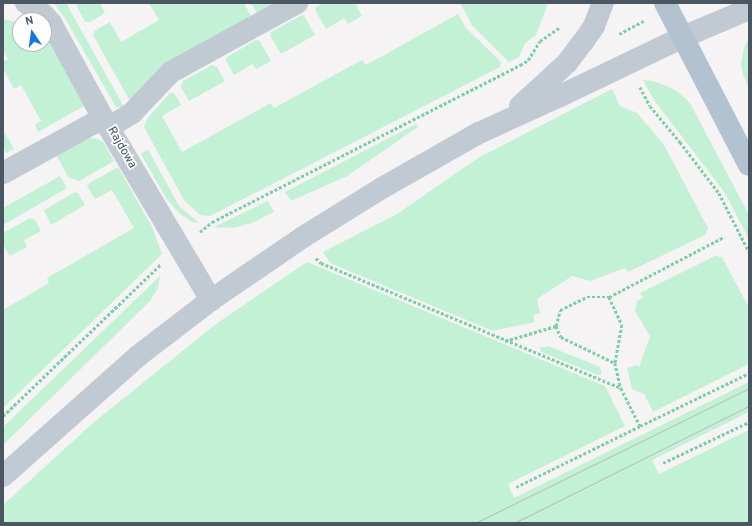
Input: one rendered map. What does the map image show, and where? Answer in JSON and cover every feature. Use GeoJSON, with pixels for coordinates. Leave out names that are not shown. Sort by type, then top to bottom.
{"type":"FeatureCollection","features":[{"type":"Feature","properties":{"kind":"main road"},"geometry":{"type":"LineString","coordinates":[[665,3],[749,165]]}},
{"type":"Feature","properties":{"kind":"street","name":"Rajdowa"},"geometry":{"type":"LineString","coordinates":[[26,3],[44,15],[51,22],[106,123],[211,300]]}},
{"type":"Feature","properties":{"kind":"street"},"geometry":{"type":"LineString","coordinates":[[3,173],[106,123],[132,113],[171,72],[297,3]]}},
{"type":"Feature","properties":{"kind":"street"},"geometry":{"type":"LineString","coordinates":[[504,120],[543,87],[567,63],[589,34],[603,3]]}},
{"type":"Feature","properties":{"kind":"street"},"geometry":{"type":"LineString","coordinates":[[3,476],[138,356],[211,300],[303,237],[382,188],[504,120],[560,96],[683,37],[749,9]]}},
{"type":"Feature","properties":{"kind":"path"},"geometry":{"type":"LineString","coordinates":[[615,36],[648,19]]}},
{"type":"Feature","properties":{"kind":"path"},"geometry":{"type":"LineString","coordinates":[[3,416],[140,282],[212,222],[520,65],[528,60],[540,41],[563,26]]}},
{"type":"Feature","properties":{"kind":"path"},"geometry":{"type":"LineString","coordinates":[[637,80],[650,106],[719,193],[749,252]]}},
{"type":"Feature","properties":{"kind":"path"},"geometry":{"type":"LineString","coordinates":[[615,363],[561,338],[556,326],[560,310],[587,297],[609,297],[724,237]]}},
{"type":"Feature","properties":{"kind":"path"},"geometry":{"type":"LineString","coordinates":[[315,257],[321,263],[505,341],[621,388]]}},
{"type":"Feature","properties":{"kind":"path"},"geometry":{"type":"LineString","coordinates":[[609,297],[622,325],[615,363],[621,388],[640,426]]}},
{"type":"Feature","properties":{"kind":"path"},"geometry":{"type":"LineString","coordinates":[[505,341],[556,326]]}},
{"type":"Feature","properties":{"kind":"path"},"geometry":{"type":"LineString","coordinates":[[516,487],[749,373]]}},
{"type":"Feature","properties":{"kind":"path"},"geometry":{"type":"LineString","coordinates":[[663,463],[749,422]]}},
{"type":"Feature","properties":{"kind":"green space"},"geometry":{"type":"Polygon","coordinates":[[[54,3],[66,3],[124,107],[116,107],[66,20],[54,3]]]}},
{"type":"Feature","properties":{"kind":"green space"},"geometry":{"type":"Polygon","coordinates":[[[75,3],[100,3],[105,13],[90,22],[85,22],[75,3]]]}},
{"type":"Feature","properties":{"kind":"green space"},"geometry":{"type":"Polygon","coordinates":[[[149,3],[244,3],[252,18],[131,103],[93,35],[94,31],[110,22],[121,42],[159,20],[149,3]]]}},
{"type":"Feature","properties":{"kind":"green space"},"geometry":{"type":"Polygon","coordinates":[[[251,3],[281,3],[258,15],[251,3]]]}},
{"type":"Feature","properties":{"kind":"green space"},"geometry":{"type":"Polygon","coordinates":[[[324,3],[355,3],[362,16],[348,24],[344,18],[326,29],[315,10],[316,7],[324,3]]]}},
{"type":"Feature","properties":{"kind":"green space"},"geometry":{"type":"Polygon","coordinates":[[[460,3],[548,3],[536,35],[525,43],[519,57],[509,62],[472,25],[460,3]]]}},
{"type":"Feature","properties":{"kind":"green space"},"geometry":{"type":"Polygon","coordinates":[[[458,14],[466,28],[501,62],[500,67],[210,216],[200,215],[184,200],[144,127],[147,119],[170,93],[174,93],[181,105],[162,116],[182,152],[271,103],[274,108],[362,60],[366,65],[458,14]]]}},
{"type":"Feature","properties":{"kind":"green space"},"geometry":{"type":"Polygon","coordinates":[[[302,15],[315,35],[281,54],[270,35],[271,32],[302,15]]]}},
{"type":"Feature","properties":{"kind":"green space"},"geometry":{"type":"Polygon","coordinates":[[[3,19],[12,21],[12,52],[52,52],[52,48],[84,106],[38,132],[35,125],[41,121],[21,85],[14,89],[3,68],[3,62],[8,59],[3,50],[3,19]]]}},
{"type":"Feature","properties":{"kind":"green space"},"geometry":{"type":"Polygon","coordinates":[[[749,37],[749,87],[743,75],[741,64],[744,48],[749,37]]]}},
{"type":"Feature","properties":{"kind":"green space"},"geometry":{"type":"Polygon","coordinates":[[[256,40],[260,41],[271,61],[256,69],[252,64],[234,75],[226,61],[227,57],[256,40]]]}},
{"type":"Feature","properties":{"kind":"green space"},"geometry":{"type":"Polygon","coordinates":[[[212,65],[217,67],[225,81],[189,101],[181,87],[183,81],[212,65]]]}},
{"type":"Feature","properties":{"kind":"green space"},"geometry":{"type":"Polygon","coordinates":[[[643,80],[653,81],[672,88],[685,98],[691,105],[749,215],[749,239],[725,193],[654,100],[643,80]]]}},
{"type":"Feature","properties":{"kind":"green space"},"geometry":{"type":"Polygon","coordinates":[[[612,89],[620,106],[637,113],[664,145],[708,228],[705,235],[628,272],[625,268],[590,281],[572,276],[537,299],[540,313],[533,315],[535,322],[493,331],[330,263],[323,252],[397,214],[478,158],[612,89]]]}},
{"type":"Feature","properties":{"kind":"green space"},"geometry":{"type":"Polygon","coordinates":[[[416,124],[418,127],[347,176],[291,201],[285,192],[416,124]]]}},
{"type":"Feature","properties":{"kind":"green space"},"geometry":{"type":"Polygon","coordinates":[[[3,130],[14,149],[6,153],[3,147],[3,130]]]}},
{"type":"Feature","properties":{"kind":"green space"},"geometry":{"type":"Polygon","coordinates":[[[90,138],[98,139],[104,143],[114,161],[79,181],[68,177],[56,154],[80,141],[90,138]]]}},
{"type":"Feature","properties":{"kind":"green space"},"geometry":{"type":"Polygon","coordinates":[[[147,150],[149,151],[179,206],[199,223],[192,222],[180,214],[166,198],[141,154],[147,150]]]}},
{"type":"Feature","properties":{"kind":"green space"},"geometry":{"type":"Polygon","coordinates":[[[118,167],[152,227],[162,254],[3,408],[3,310],[49,283],[47,278],[134,228],[112,190],[95,199],[87,186],[118,167]]]}},
{"type":"Feature","properties":{"kind":"green space"},"geometry":{"type":"Polygon","coordinates":[[[60,176],[67,188],[3,225],[3,208],[60,176]]]}},
{"type":"Feature","properties":{"kind":"green space"},"geometry":{"type":"Polygon","coordinates":[[[75,192],[78,193],[85,205],[51,225],[44,210],[75,192]]]}},
{"type":"Feature","properties":{"kind":"green space"},"geometry":{"type":"Polygon","coordinates":[[[268,201],[274,212],[254,222],[234,228],[214,227],[268,201]]]}},
{"type":"Feature","properties":{"kind":"green space"},"geometry":{"type":"Polygon","coordinates":[[[30,218],[35,220],[41,231],[24,240],[27,247],[10,256],[3,244],[3,233],[30,218]]]}},
{"type":"Feature","properties":{"kind":"green space"},"geometry":{"type":"Polygon","coordinates":[[[715,256],[722,257],[749,308],[749,364],[653,412],[644,394],[632,389],[627,368],[637,365],[639,367],[650,336],[635,311],[637,301],[643,298],[640,293],[715,256]]]}},
{"type":"Feature","properties":{"kind":"green space"},"geometry":{"type":"Polygon","coordinates":[[[307,262],[605,386],[625,426],[508,484],[514,498],[749,382],[749,412],[652,460],[659,474],[749,430],[749,523],[3,523],[3,505],[93,423],[216,324],[307,262]]]}},
{"type":"Feature","properties":{"kind":"green space"},"geometry":{"type":"Polygon","coordinates":[[[160,276],[158,288],[150,301],[3,445],[3,427],[160,276]]]}},
{"type":"Feature","properties":{"kind":"green space"},"geometry":{"type":"Polygon","coordinates":[[[548,346],[600,367],[602,374],[598,375],[541,352],[540,348],[548,346]]]}},
{"type":"Feature","properties":{"kind":"tram line"},"geometry":{"type":"LineString","coordinates":[[475,523],[749,388]]}},
{"type":"Feature","properties":{"kind":"tram line"},"geometry":{"type":"LineString","coordinates":[[514,523],[749,406]]}}]}
